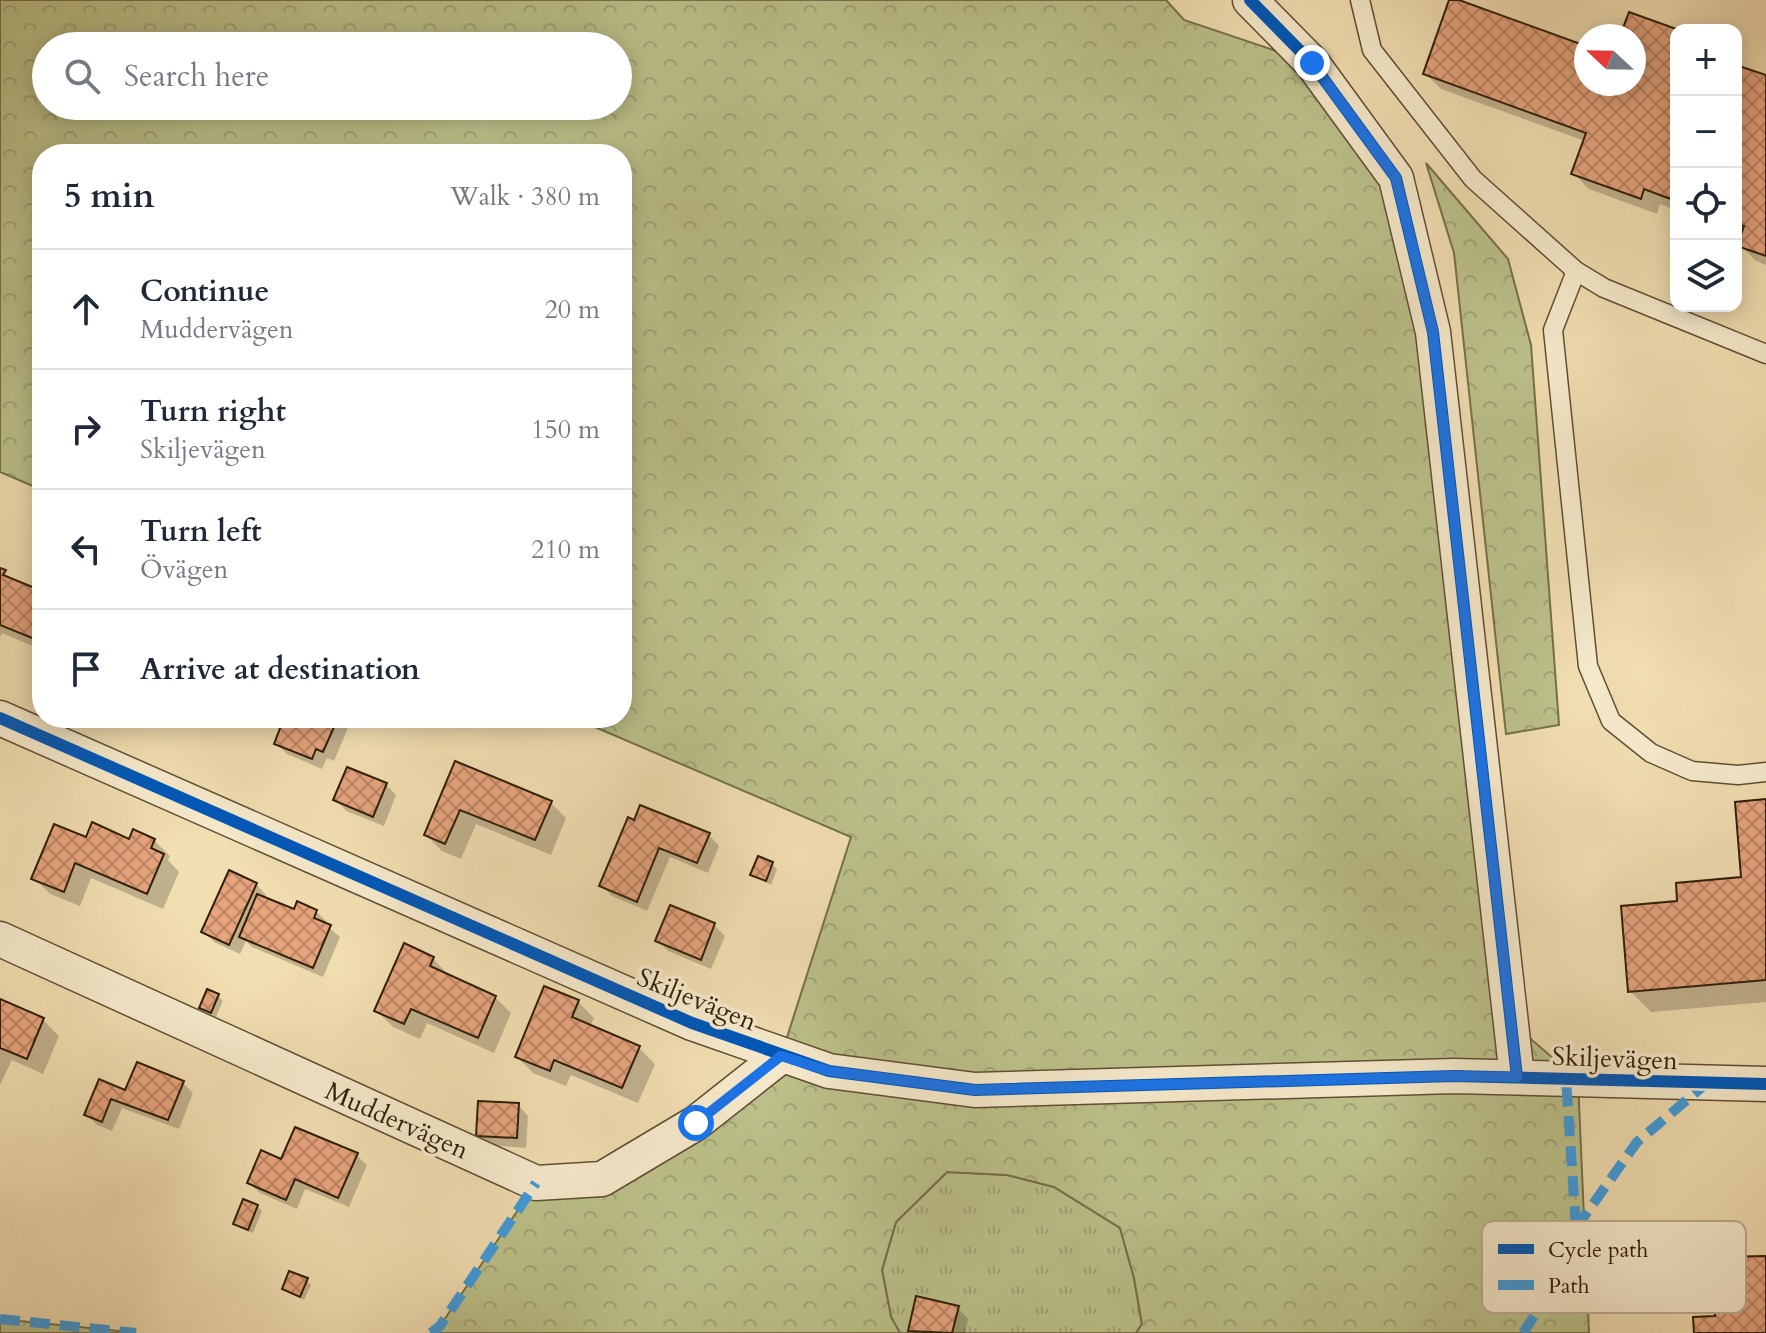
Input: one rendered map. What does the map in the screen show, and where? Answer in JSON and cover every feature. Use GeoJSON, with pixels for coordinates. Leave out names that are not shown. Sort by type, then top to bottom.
{"type":"FeatureCollection","features":[{"type":"Feature","properties":{"kind":"street"},"geometry":{"type":"LineString","coordinates":[[1250,0],[1312,63],[1396,178],[1415,248],[1433,332],[1517,1077]]}},
{"type":"Feature","properties":{"kind":"street","name":"Skiljevägen"},"geometry":{"type":"LineString","coordinates":[[0,718],[692,1023],[829,1071],[975,1090],[1454,1076],[1766,1084]]}},
{"type":"Feature","properties":{"kind":"street","name":"Muddervägen"},"geometry":{"type":"LineString","coordinates":[[0,939],[536,1183],[602,1179],[696,1123],[781,1056]]}},
{"type":"Feature","properties":{"kind":"lane"},"geometry":{"type":"LineString","coordinates":[[1360,0],[1372,50],[1473,179],[1576,271],[1604,288],[1766,354]]}},
{"type":"Feature","properties":{"kind":"lane"},"geometry":{"type":"LineString","coordinates":[[1576,271],[1553,330],[1588,666],[1611,721],[1651,753],[1692,771],[1738,775],[1766,772]]}},
{"type":"Feature","properties":{"kind":"green space"},"geometry":{"type":"Polygon","coordinates":[[[0,0],[1166,0],[1184,20],[1312,63],[1396,178],[1509,1020],[1578,1080],[1584,1221],[1482,1221],[1482,1313],[1588,1313],[1589,1333],[1136,1333],[1142,1324],[1134,1278],[1120,1228],[1054,1187],[1007,1175],[947,1172],[896,1222],[882,1270],[891,1317],[900,1333],[431,1333],[440,1326],[536,1183],[602,1179],[781,1056],[851,837],[597,728],[632,728],[632,144],[32,144],[32,486],[0,472],[0,0]]]}},
{"type":"Feature","properties":{"kind":"green space"},"geometry":{"type":"Polygon","coordinates":[[[1426,163],[1508,259],[1531,345],[1559,725],[1506,734],[1454,253],[1426,163]]]}},
{"type":"Feature","properties":{"kind":"green space"},"geometry":{"type":"Polygon","coordinates":[[[947,1172],[1007,1175],[1054,1187],[1120,1228],[1134,1278],[1142,1324],[1136,1333],[900,1333],[891,1317],[882,1270],[896,1222],[947,1172]]]}},
{"type":"Feature","properties":{"kind":"green space"},"geometry":{"type":"Polygon","coordinates":[[[0,1319],[119,1331],[136,1333],[0,1333],[0,1319]]]}},
{"type":"Feature","properties":{"kind":"building"},"geometry":{"type":"Polygon","coordinates":[[[1449,0],[1459,0],[1574,42],[1574,96],[1646,96],[1646,24],[1624,24],[1629,12],[1670,27],[1670,199],[1644,189],[1641,199],[1571,174],[1586,133],[1423,74],[1449,0]]]}},
{"type":"Feature","properties":{"kind":"building"},"geometry":{"type":"Polygon","coordinates":[[[1742,67],[1766,75],[1766,256],[1742,248],[1742,67]]]}},
{"type":"Feature","properties":{"kind":"building"},"geometry":{"type":"Polygon","coordinates":[[[0,568],[6,570],[3,575],[32,587],[32,638],[0,625],[0,568]]]}},
{"type":"Feature","properties":{"kind":"building"},"geometry":{"type":"Polygon","coordinates":[[[280,728],[334,728],[323,752],[316,749],[312,759],[274,744],[280,728]]]}},
{"type":"Feature","properties":{"kind":"building"},"geometry":{"type":"Polygon","coordinates":[[[455,761],[552,801],[535,840],[460,810],[445,844],[424,835],[455,761]]]}},
{"type":"Feature","properties":{"kind":"building"},"geometry":{"type":"Polygon","coordinates":[[[347,767],[387,783],[373,817],[333,800],[347,767]]]}},
{"type":"Feature","properties":{"kind":"building"},"geometry":{"type":"Polygon","coordinates":[[[1766,799],[1766,980],[1628,992],[1621,906],[1677,901],[1676,883],[1741,877],[1735,802],[1766,799]]]}},
{"type":"Feature","properties":{"kind":"building"},"geometry":{"type":"Polygon","coordinates":[[[640,805],[710,833],[697,863],[659,848],[637,902],[599,886],[628,817],[634,820],[640,805]]]}},
{"type":"Feature","properties":{"kind":"building"},"geometry":{"type":"Polygon","coordinates":[[[92,822],[129,839],[133,829],[155,839],[151,848],[164,854],[147,894],[75,863],[64,892],[31,879],[54,824],[86,837],[92,822]]]}},
{"type":"Feature","properties":{"kind":"building"},"geometry":{"type":"Polygon","coordinates":[[[758,856],[773,862],[766,881],[750,875],[758,856]]]}},
{"type":"Feature","properties":{"kind":"building"},"geometry":{"type":"Polygon","coordinates":[[[229,870],[257,883],[229,945],[201,932],[229,870]]]}},
{"type":"Feature","properties":{"kind":"building"},"geometry":{"type":"Polygon","coordinates":[[[257,894],[294,909],[297,901],[317,910],[314,918],[331,925],[313,968],[239,937],[257,894]]]}},
{"type":"Feature","properties":{"kind":"building"},"geometry":{"type":"Polygon","coordinates":[[[670,905],[715,923],[701,960],[655,941],[670,905]]]}},
{"type":"Feature","properties":{"kind":"building"},"geometry":{"type":"Polygon","coordinates":[[[404,943],[434,957],[430,966],[496,996],[478,1038],[411,1009],[404,1024],[374,1011],[404,943]]]}},
{"type":"Feature","properties":{"kind":"building"},"geometry":{"type":"Polygon","coordinates":[[[544,986],[579,1000],[572,1017],[640,1046],[622,1088],[554,1060],[550,1071],[515,1057],[544,986]]]}},
{"type":"Feature","properties":{"kind":"building"},"geometry":{"type":"Polygon","coordinates":[[[207,989],[219,994],[211,1013],[199,1008],[207,989]]]}},
{"type":"Feature","properties":{"kind":"building"},"geometry":{"type":"Polygon","coordinates":[[[0,999],[44,1018],[27,1059],[0,1048],[0,999]]]}},
{"type":"Feature","properties":{"kind":"building"},"geometry":{"type":"Polygon","coordinates":[[[137,1062],[184,1081],[168,1120],[111,1099],[102,1122],[84,1115],[99,1079],[125,1090],[137,1062]]]}},
{"type":"Feature","properties":{"kind":"building"},"geometry":{"type":"Polygon","coordinates":[[[478,1101],[519,1103],[517,1138],[476,1136],[478,1101]]]}},
{"type":"Feature","properties":{"kind":"building"},"geometry":{"type":"Polygon","coordinates":[[[295,1127],[358,1153],[338,1198],[295,1179],[286,1200],[247,1183],[261,1150],[281,1159],[295,1127]]]}},
{"type":"Feature","properties":{"kind":"building"},"geometry":{"type":"Polygon","coordinates":[[[243,1199],[258,1205],[248,1230],[233,1224],[243,1199]]]}},
{"type":"Feature","properties":{"kind":"building"},"geometry":{"type":"Polygon","coordinates":[[[1746,1256],[1766,1256],[1766,1333],[1694,1333],[1693,1317],[1746,1313],[1746,1256]]]}},
{"type":"Feature","properties":{"kind":"building"},"geometry":{"type":"Polygon","coordinates":[[[289,1271],[308,1278],[300,1297],[282,1289],[289,1271]]]}},
{"type":"Feature","properties":{"kind":"building"},"geometry":{"type":"Polygon","coordinates":[[[916,1296],[959,1306],[952,1333],[908,1331],[916,1296]]]}},
{"type":"Feature","properties":{"kind":"marked path"},"geometry":{"type":"LineString","coordinates":[[1566,1079],[1576,1221]]}},
{"type":"Feature","properties":{"kind":"marked path"},"geometry":{"type":"LineString","coordinates":[[1581,1221],[1637,1142],[1707,1083]]}},
{"type":"Feature","properties":{"kind":"marked path"},"geometry":{"type":"LineString","coordinates":[[431,1333],[440,1326],[536,1183]]}},
{"type":"Feature","properties":{"kind":"marked path"},"geometry":{"type":"LineString","coordinates":[[1523,1333],[1536,1313]]}},
{"type":"Feature","properties":{"kind":"marked path"},"geometry":{"type":"LineString","coordinates":[[0,1319],[136,1333]]}},
{"type":"Feature","properties":{"kind":"cycle path"},"geometry":{"type":"LineString","coordinates":[[1250,0],[1312,63],[1396,178],[1433,332],[1517,1077]]}},
{"type":"Feature","properties":{"kind":"cycle path"},"geometry":{"type":"LineString","coordinates":[[0,718],[692,1023],[829,1071],[975,1090],[1454,1076],[1766,1084]]}},
{"type":"Feature","properties":{"kind":"route"},"geometry":{"type":"LineString","coordinates":[[696,1123],[781,1056],[829,1071],[975,1090],[1454,1076],[1517,1077],[1433,332],[1396,178],[1312,63]]}}]}
